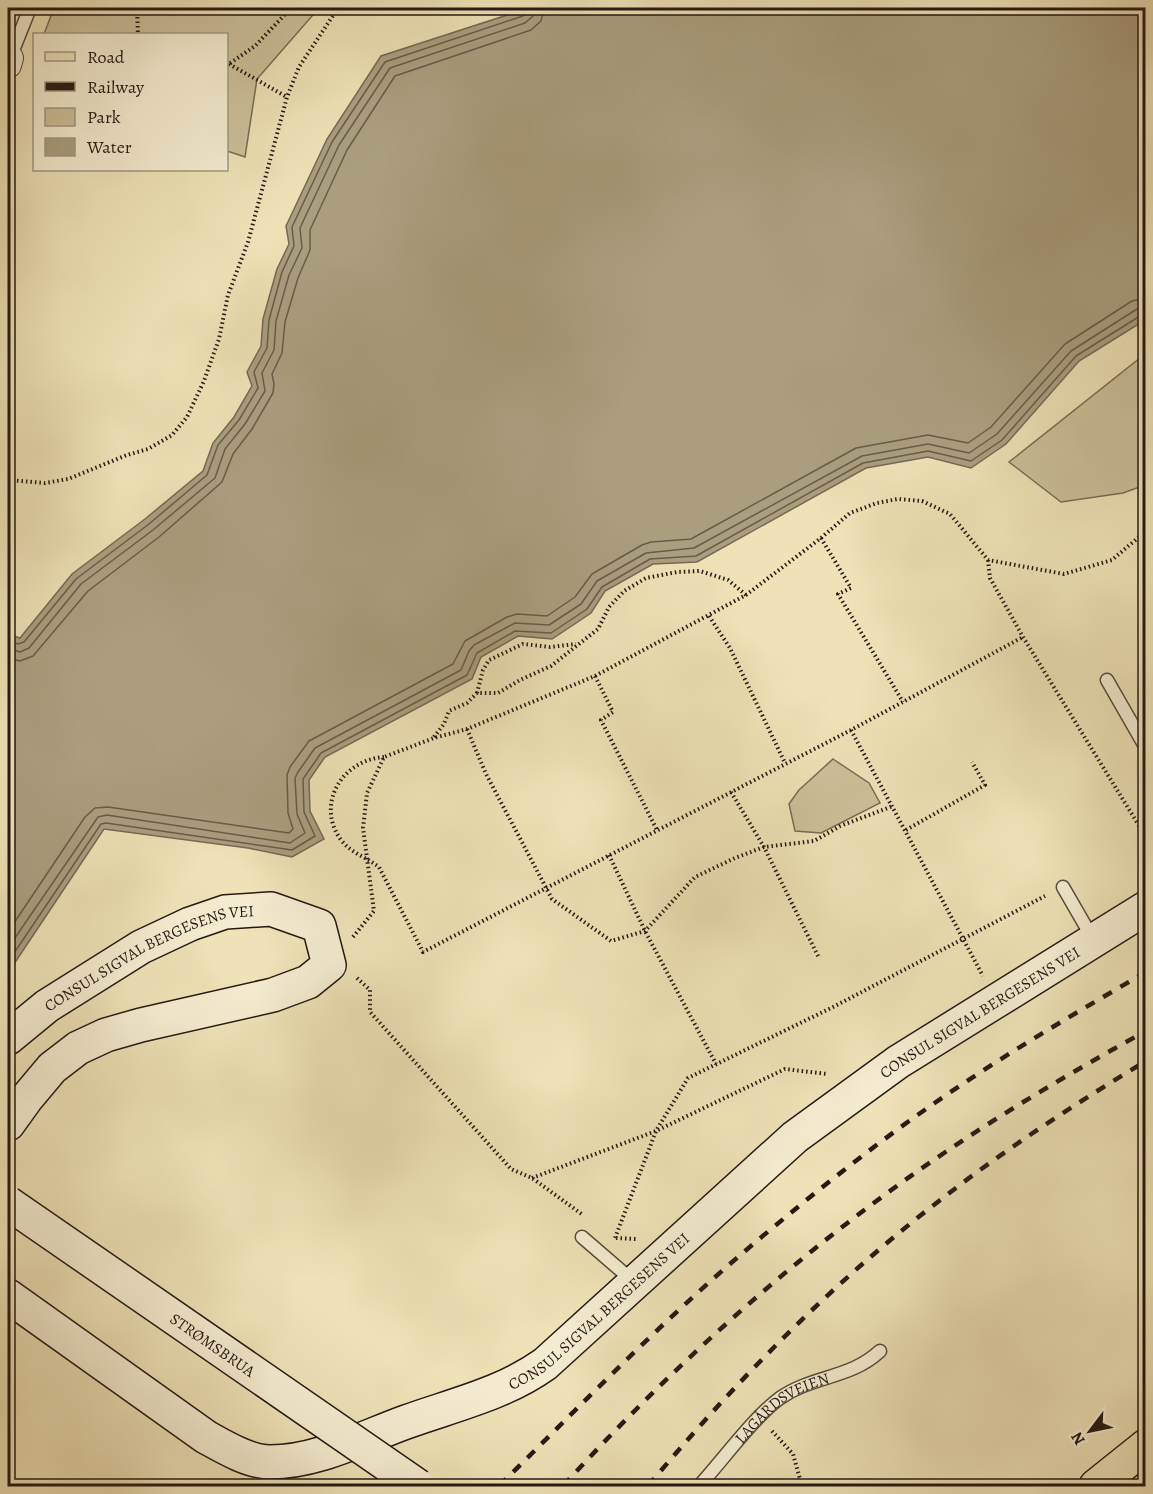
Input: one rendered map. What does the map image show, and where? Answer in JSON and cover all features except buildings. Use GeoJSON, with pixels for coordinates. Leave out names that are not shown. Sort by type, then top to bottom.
{"type":"FeatureCollection","features":[{"type":"Feature","properties":{"kind":"main road"},"geometry":{"type":"LineString","coordinates":[[1096,1486],[1146,1446]]}},
{"type":"Feature","properties":{"kind":"street","name":"CONSUL SIGVAL BERGESENS VEI"},"geometry":{"type":"LineString","coordinates":[[8,1296],[206,1437],[234,1452],[268,1462],[312,1457],[494,1392],[526,1377],[545,1364],[622,1272],[795,1137],[898,1062],[1146,908]]}},
{"type":"Feature","properties":{"kind":"street","name":"CONSUL SIGVAL BERGESENS VEI"},"geometry":{"type":"LineString","coordinates":[[8,1038],[46,1006],[141,947],[190,924],[225,912],[271,909],[318,926],[341,969]]}},
{"type":"Feature","properties":{"kind":"street"},"geometry":{"type":"LineString","coordinates":[[8,1124],[52,1068],[78,1048],[106,1035],[273,995],[341,969]]}},
{"type":"Feature","properties":{"kind":"street","name":"STRØMSBRUA"},"geometry":{"type":"LineString","coordinates":[[8,1203],[418,1486]]}},
{"type":"Feature","properties":{"kind":"lane"},"geometry":{"type":"LineString","coordinates":[[9,62],[30,8]]}},
{"type":"Feature","properties":{"kind":"lane"},"geometry":{"type":"LineString","coordinates":[[1107,680],[1146,748]]}},
{"type":"Feature","properties":{"kind":"lane"},"geometry":{"type":"LineString","coordinates":[[1063,887],[1094,939]]}},
{"type":"Feature","properties":{"kind":"lane"},"geometry":{"type":"LineString","coordinates":[[582,1237],[622,1272]]}},
{"type":"Feature","properties":{"kind":"lane","name":"LAGÅRDSVEIEN"},"geometry":{"type":"LineString","coordinates":[[699,1486],[759,1418],[780,1398],[806,1384],[858,1368],[880,1351]]}},
{"type":"Feature","properties":{"kind":"path"},"geometry":{"type":"LineString","coordinates":[[137,8],[138,33]]}},
{"type":"Feature","properties":{"kind":"path"},"geometry":{"type":"LineString","coordinates":[[287,97],[228,64],[255,46],[291,8]]}},
{"type":"Feature","properties":{"kind":"path"},"geometry":{"type":"LineString","coordinates":[[8,480],[45,483],[68,479],[127,454],[148,449],[172,435],[187,417],[204,381],[219,339],[228,294],[248,242],[287,97],[299,67],[338,8]]}},
{"type":"Feature","properties":{"kind":"path"},"geometry":{"type":"LineString","coordinates":[[1023,637],[851,730],[423,952],[379,867],[368,858],[352,852],[342,842],[330,818],[335,788],[359,764],[467,729],[595,676],[746,595],[850,513],[877,503],[898,499],[922,501],[950,514],[988,560],[990,578],[1023,637],[1146,837]]}},
{"type":"Feature","properties":{"kind":"path"},"geometry":{"type":"LineString","coordinates":[[988,560],[1064,573],[1112,560],[1146,531]]}},
{"type":"Feature","properties":{"kind":"path"},"geometry":{"type":"LineString","coordinates":[[821,538],[850,588],[838,594],[903,702]]}},
{"type":"Feature","properties":{"kind":"path"},"geometry":{"type":"LineString","coordinates":[[477,693],[498,693],[551,666],[598,629],[609,607],[624,591],[646,578],[677,572],[700,571],[728,580],[746,595]]}},
{"type":"Feature","properties":{"kind":"path"},"geometry":{"type":"LineString","coordinates":[[709,616],[730,648],[785,763]]}},
{"type":"Feature","properties":{"kind":"path"},"geometry":{"type":"LineString","coordinates":[[434,738],[444,724],[449,711],[467,702],[477,693],[483,670],[489,660],[523,644],[550,648],[577,644]]}},
{"type":"Feature","properties":{"kind":"path"},"geometry":{"type":"LineString","coordinates":[[595,676],[613,712],[601,720],[657,830]]}},
{"type":"Feature","properties":{"kind":"path"},"geometry":{"type":"LineString","coordinates":[[467,729],[486,774],[552,899],[611,941],[645,931],[695,878],[735,858],[764,847],[814,841],[840,826],[892,806]]}},
{"type":"Feature","properties":{"kind":"path"},"geometry":{"type":"LineString","coordinates":[[851,730],[984,979]]}},
{"type":"Feature","properties":{"kind":"path"},"geometry":{"type":"LineString","coordinates":[[384,757],[368,793],[363,828],[375,911],[341,969],[370,990],[370,1012],[511,1169],[532,1178],[587,1218]]}},
{"type":"Feature","properties":{"kind":"path"},"geometry":{"type":"LineString","coordinates":[[906,830],[985,785],[972,762]]}},
{"type":"Feature","properties":{"kind":"path"},"geometry":{"type":"LineString","coordinates":[[731,792],[764,847],[819,958]]}},
{"type":"Feature","properties":{"kind":"path"},"geometry":{"type":"LineString","coordinates":[[609,855],[645,931],[716,1064]]}},
{"type":"Feature","properties":{"kind":"path"},"geometry":{"type":"LineString","coordinates":[[615,1238],[656,1131],[688,1078],[1063,887]]}},
{"type":"Feature","properties":{"kind":"path"},"geometry":{"type":"LineString","coordinates":[[532,1178],[656,1131],[785,1069],[829,1074]]}},
{"type":"Feature","properties":{"kind":"path"},"geometry":{"type":"LineString","coordinates":[[605,1232],[615,1238],[630,1240],[622,1272]]}},
{"type":"Feature","properties":{"kind":"path"},"geometry":{"type":"LineString","coordinates":[[759,1418],[793,1454],[804,1486],[815,1484],[815,1486]]}},
{"type":"Feature","properties":{"kind":"green space"},"geometry":{"type":"Polygon","coordinates":[[[54,8],[319,8],[257,79],[245,157],[228,151],[228,33],[44,33],[54,8]]]}},
{"type":"Feature","properties":{"kind":"green space"},"geometry":{"type":"Polygon","coordinates":[[[1145,354],[1145,485],[1123,493],[1061,502],[1009,462],[1145,354]]]}},
{"type":"Feature","properties":{"kind":"green space"},"geometry":{"type":"Polygon","coordinates":[[[833,759],[869,783],[880,803],[821,833],[795,831],[789,804],[799,790],[833,759]]]}},
{"type":"Feature","properties":{"kind":"water"},"geometry":{"type":"Polygon","coordinates":[[[529,8],[1145,8],[1145,320],[1079,361],[1006,444],[971,468],[928,457],[866,468],[697,562],[653,564],[605,591],[591,613],[552,639],[518,636],[481,657],[472,679],[325,757],[309,780],[310,811],[324,839],[292,857],[248,848],[104,829],[8,973],[8,688],[10,683],[8,681],[8,634],[20,638],[72,574],[145,519],[203,471],[213,443],[234,417],[252,386],[247,372],[261,346],[263,319],[277,269],[289,244],[286,226],[327,139],[381,56],[529,8]]]}},
{"type":"Feature","properties":{"kind":"railway"},"geometry":{"type":"LineString","coordinates":[[499,1486],[691,1299],[820,1189],[883,1140],[980,1073],[1146,972]]}},
{"type":"Feature","properties":{"kind":"railway"},"geometry":{"type":"LineString","coordinates":[[563,1486],[696,1351],[792,1267],[841,1228],[944,1153],[1044,1090],[1146,1031]]}},
{"type":"Feature","properties":{"kind":"railway"},"geometry":{"type":"LineString","coordinates":[[648,1486],[750,1372],[822,1300],[860,1266],[939,1201],[1014,1146],[1146,1061]]}}]}
